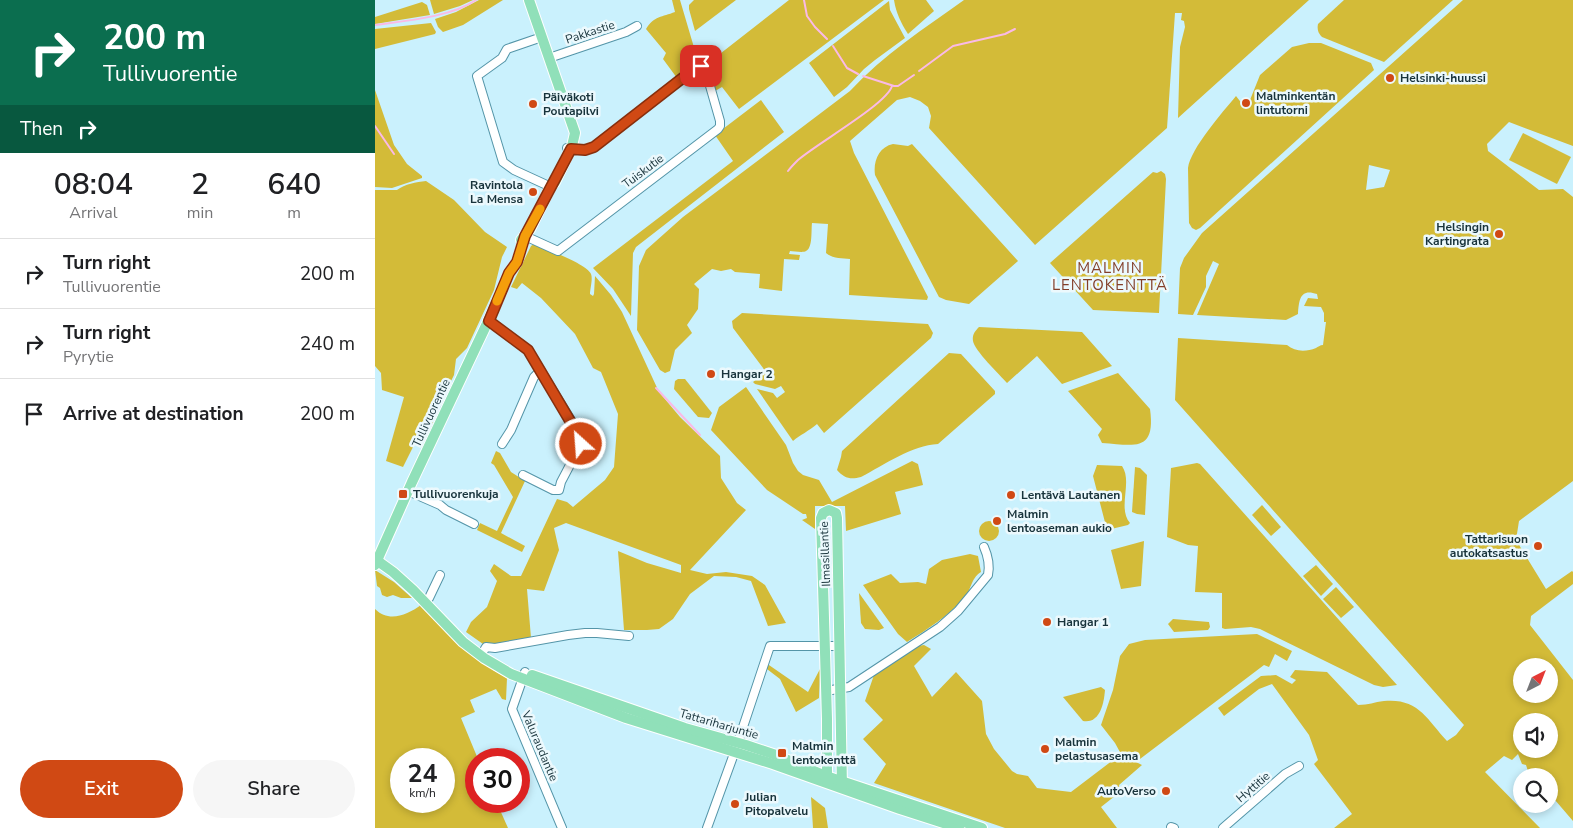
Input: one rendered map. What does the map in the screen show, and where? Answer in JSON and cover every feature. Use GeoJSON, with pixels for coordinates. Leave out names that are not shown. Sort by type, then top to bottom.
{"type":"FeatureCollection","features":[{"type":"Feature","properties":{"kind":"main road","name":"Tullivuorentie"},"geometry":{"type":"LineString","coordinates":[[376,563],[489,321],[509,273],[517,262],[525,236],[555,182],[575,133],[529,0]]}},
{"type":"Feature","properties":{"kind":"main road","name":"Ilmasillantie"},"geometry":{"type":"LineString","coordinates":[[827,780],[821,518],[823,513],[829,510],[834,512],[837,518],[841,785]]}},
{"type":"Feature","properties":{"kind":"main road","name":"Tattariharjuntie"},"geometry":{"type":"LineString","coordinates":[[376,563],[400,577],[463,642],[484,658],[524,676],[626,718],[736,747],[776,755],[841,785],[955,825],[982,828]]}},
{"type":"Feature","properties":{"kind":"main road","name":"Tattariharjuntie"},"geometry":{"type":"LineString","coordinates":[[455,633],[524,676]]}},
{"type":"Feature","properties":{"kind":"street","name":"Pakkastie"},"geometry":{"type":"LineString","coordinates":[[549,58],[626,32],[637,26]]}},
{"type":"Feature","properties":{"kind":"street"},"geometry":{"type":"LineString","coordinates":[[542,37],[507,49],[502,58],[477,76],[504,163],[514,170],[551,187]]}},
{"type":"Feature","properties":{"kind":"street","name":"Tuiskutie"},"geometry":{"type":"LineString","coordinates":[[525,236],[558,251],[718,129],[720,121],[705,72],[701,66],[698,66],[594,147],[585,150],[569,148]]}},
{"type":"Feature","properties":{"kind":"street"},"geometry":{"type":"LineString","coordinates":[[489,321],[528,350],[582,438],[581,444],[561,482],[559,490],[553,490],[523,476]]}},
{"type":"Feature","properties":{"kind":"street"},"geometry":{"type":"LineString","coordinates":[[502,444],[511,430],[534,377],[540,371]]}},
{"type":"Feature","properties":{"kind":"street"},"geometry":{"type":"LineString","coordinates":[[408,491],[441,505],[446,510],[473,524]]}},
{"type":"Feature","properties":{"kind":"street"},"geometry":{"type":"LineString","coordinates":[[826,691],[849,687],[949,620],[988,575],[989,562],[984,546]]}},
{"type":"Feature","properties":{"kind":"street"},"geometry":{"type":"LineString","coordinates":[[424,603],[429,598],[440,575]]}},
{"type":"Feature","properties":{"kind":"street"},"geometry":{"type":"LineString","coordinates":[[483,652],[486,647],[505,647],[568,635],[597,633],[629,636]]}},
{"type":"Feature","properties":{"kind":"street"},"geometry":{"type":"LineString","coordinates":[[707,828],[770,646],[839,646]]}},
{"type":"Feature","properties":{"kind":"street","name":"Valuraudantie"},"geometry":{"type":"LineString","coordinates":[[524,676],[513,704],[513,713],[562,828]]}},
{"type":"Feature","properties":{"kind":"street","name":"Hyttitie"},"geometry":{"type":"LineString","coordinates":[[1223,828],[1285,774],[1299,766]]}},
{"type":"Feature","properties":{"kind":"shaded area"},"geometry":{"type":"Polygon","coordinates":[[[430,0],[473,0],[434,14],[430,0]]]}},
{"type":"Feature","properties":{"kind":"shaded area"},"geometry":{"type":"Polygon","coordinates":[[[479,0],[503,0],[463,25],[443,32],[438,27],[435,19],[456,12],[479,0]]]}},
{"type":"Feature","properties":{"kind":"shaded area"},"geometry":{"type":"Polygon","coordinates":[[[672,0],[680,0],[698,61],[677,78],[663,59],[666,53],[646,29],[655,19],[675,12],[672,0]]]}},
{"type":"Feature","properties":{"kind":"shaded area"},"geometry":{"type":"Polygon","coordinates":[[[694,0],[736,0],[695,31],[689,9],[689,5],[694,0]]]}},
{"type":"Feature","properties":{"kind":"shaded area"},"geometry":{"type":"Polygon","coordinates":[[[789,0],[884,0],[739,109],[722,87],[715,91],[707,64],[789,0]]]}},
{"type":"Feature","properties":{"kind":"shaded area"},"geometry":{"type":"Polygon","coordinates":[[[894,0],[926,0],[934,11],[908,34],[899,18],[894,0]]]}},
{"type":"Feature","properties":{"kind":"shaded area"},"geometry":{"type":"Polygon","coordinates":[[[964,0],[1309,0],[1178,118],[1180,47],[1185,27],[1184,21],[1181,20],[1182,13],[1175,13],[1167,128],[1035,245],[929,128],[931,116],[928,107],[910,97],[897,100],[850,141],[854,153],[928,297],[927,300],[849,295],[850,259],[835,257],[826,253],[828,224],[812,223],[811,243],[808,249],[803,252],[790,251],[789,254],[800,255],[799,260],[784,259],[782,291],[759,288],[760,274],[735,272],[731,269],[721,271],[712,269],[694,284],[699,289],[698,309],[687,325],[692,333],[675,350],[670,371],[665,373],[660,370],[637,330],[639,266],[646,250],[683,217],[850,91],[890,54],[964,0]]]}},
{"type":"Feature","properties":{"kind":"shaded area"},"geometry":{"type":"Polygon","coordinates":[[[1344,0],[1453,0],[1384,62],[1322,37],[1320,34],[1318,24],[1344,0]]]}},
{"type":"Feature","properties":{"kind":"shaded area"},"geometry":{"type":"Polygon","coordinates":[[[1463,0],[1573,0],[1573,146],[1509,122],[1487,144],[1488,151],[1539,190],[1563,189],[1573,197],[1573,481],[1519,521],[1516,540],[1546,589],[1572,571],[1573,584],[1531,616],[1530,625],[1556,658],[1513,658],[1513,703],[1558,703],[1558,661],[1573,680],[1573,821],[1558,804],[1558,768],[1527,768],[1526,765],[1522,764],[1520,758],[1558,758],[1558,713],[1513,713],[1514,758],[1512,760],[1504,756],[1485,772],[1513,801],[1513,813],[1525,813],[1540,828],[1334,828],[1352,814],[1314,764],[1318,760],[1309,735],[1272,684],[1259,689],[1224,716],[1218,708],[1261,676],[1276,675],[1292,684],[1296,680],[1290,677],[1295,670],[1327,672],[1358,705],[1396,701],[1413,706],[1427,717],[1447,741],[1456,735],[1464,725],[1175,400],[1178,338],[1287,345],[1301,351],[1316,348],[1323,345],[1326,322],[1324,322],[1324,313],[1321,307],[1304,306],[1308,298],[1318,299],[1317,294],[1307,293],[1301,296],[1298,314],[1286,320],[1197,315],[1219,264],[1213,261],[1206,276],[1206,287],[1193,315],[1178,314],[1180,268],[1184,258],[1202,233],[1463,0]],[[1369,165],[1366,190],[1384,187],[1390,170],[1369,165]]]}},
{"type":"Feature","properties":{"kind":"shaded area"},"geometry":{"type":"Polygon","coordinates":[[[889,1],[890,10],[905,38],[864,69],[847,87],[834,97],[809,63],[889,1]]]}},
{"type":"Feature","properties":{"kind":"shaded area"},"geometry":{"type":"Polygon","coordinates":[[[422,2],[427,5],[430,15],[375,24],[375,17],[422,2]]]}},
{"type":"Feature","properties":{"kind":"shaded area"},"geometry":{"type":"Polygon","coordinates":[[[431,23],[436,32],[435,34],[375,49],[375,29],[431,23]]]}},
{"type":"Feature","properties":{"kind":"shaded area"},"geometry":{"type":"Polygon","coordinates":[[[1309,43],[1321,43],[1371,63],[1374,70],[1200,228],[1196,230],[1192,228],[1189,223],[1188,168],[1190,160],[1201,141],[1236,96],[1243,105],[1248,105],[1260,75],[1292,47],[1309,43]]]}},
{"type":"Feature","properties":{"kind":"shaded area"},"geometry":{"type":"Polygon","coordinates":[[[375,90],[394,145],[407,164],[422,178],[392,188],[375,187],[375,90]]]}},
{"type":"Feature","properties":{"kind":"shaded area"},"geometry":{"type":"Polygon","coordinates":[[[761,100],[784,132],[636,247],[633,253],[631,316],[613,289],[593,268],[733,161],[715,135],[761,100]]]}},
{"type":"Feature","properties":{"kind":"shaded area"},"geometry":{"type":"Polygon","coordinates":[[[1523,133],[1571,157],[1557,184],[1509,160],[1523,133]]]}},
{"type":"Feature","properties":{"kind":"shaded area"},"geometry":{"type":"Polygon","coordinates":[[[893,144],[908,146],[912,144],[1018,261],[969,304],[939,297],[875,175],[878,155],[884,148],[893,144]]]}},
{"type":"Feature","properties":{"kind":"shaded area"},"geometry":{"type":"Polygon","coordinates":[[[1161,171],[1165,174],[1166,179],[1159,313],[1093,310],[1050,263],[1153,172],[1161,171]]]}},
{"type":"Feature","properties":{"kind":"shaded area"},"geometry":{"type":"Polygon","coordinates":[[[426,181],[454,200],[485,232],[507,247],[502,257],[494,290],[467,348],[456,359],[454,375],[449,385],[439,395],[433,408],[433,422],[426,437],[417,439],[403,467],[386,461],[404,397],[382,390],[381,373],[375,366],[375,190],[397,190],[403,186],[426,181]]]}},
{"type":"Feature","properties":{"kind":"shaded area"},"geometry":{"type":"Polygon","coordinates":[[[534,244],[565,257],[588,270],[592,276],[590,294],[593,296],[595,276],[611,295],[622,312],[659,392],[680,417],[720,456],[721,478],[737,503],[746,510],[690,570],[707,574],[726,572],[752,576],[765,585],[786,623],[768,626],[751,581],[736,577],[714,576],[690,594],[673,619],[659,629],[624,630],[618,551],[647,563],[681,573],[681,565],[566,523],[554,528],[559,550],[544,591],[527,589],[531,638],[497,646],[483,644],[466,632],[471,622],[487,607],[497,581],[490,571],[494,564],[511,576],[521,576],[557,499],[567,502],[573,507],[605,480],[614,467],[618,414],[601,372],[593,368],[575,334],[541,298],[522,283],[517,289],[511,287],[531,246],[534,244]]]}},
{"type":"Feature","properties":{"kind":"shaded area"},"geometry":{"type":"Polygon","coordinates":[[[742,313],[928,324],[933,333],[931,338],[824,433],[817,424],[793,441],[757,389],[773,393],[777,398],[785,392],[781,386],[775,389],[753,382],[766,372],[733,328],[732,321],[742,313]]]}},
{"type":"Feature","properties":{"kind":"shaded area"},"geometry":{"type":"Polygon","coordinates":[[[979,327],[1082,332],[1112,366],[1062,384],[1037,356],[1007,383],[974,345],[973,335],[979,327]]]}},
{"type":"Feature","properties":{"kind":"shaded area"},"geometry":{"type":"Polygon","coordinates":[[[949,353],[961,354],[995,391],[995,394],[938,444],[928,445],[908,452],[861,477],[850,478],[840,473],[837,470],[842,451],[949,353]]]}},
{"type":"Feature","properties":{"kind":"shaded area"},"geometry":{"type":"Polygon","coordinates":[[[1118,373],[1150,409],[1150,433],[1146,440],[1133,445],[1102,443],[1098,435],[1102,429],[1068,391],[1118,373]]]}},
{"type":"Feature","properties":{"kind":"shaded area"},"geometry":{"type":"Polygon","coordinates":[[[685,379],[712,413],[709,418],[698,417],[674,389],[675,381],[685,379]]]}},
{"type":"Feature","properties":{"kind":"shaded area"},"geometry":{"type":"Polygon","coordinates":[[[746,387],[786,445],[798,471],[803,475],[819,480],[832,502],[912,461],[918,464],[923,485],[895,492],[901,514],[846,531],[845,506],[815,506],[815,529],[802,520],[807,518],[806,514],[803,514],[767,490],[711,430],[719,407],[746,387]]]}},
{"type":"Feature","properties":{"kind":"shaded area"},"geometry":{"type":"Polygon","coordinates":[[[496,451],[500,453],[511,472],[525,481],[501,533],[525,546],[522,552],[477,530],[480,523],[497,531],[513,497],[491,463],[496,451]]]}},
{"type":"Feature","properties":{"kind":"shaded area"},"geometry":{"type":"Polygon","coordinates":[[[1200,464],[1397,685],[1383,687],[1374,685],[1260,629],[1251,627],[1222,628],[1222,593],[1195,592],[1198,546],[1188,545],[1167,537],[1171,468],[1200,464]]]}},
{"type":"Feature","properties":{"kind":"shaded area"},"geometry":{"type":"Polygon","coordinates":[[[1097,465],[1122,466],[1126,480],[1125,510],[1126,517],[1130,523],[1128,525],[1107,530],[1093,476],[1097,465]]]}},
{"type":"Feature","properties":{"kind":"shaded area"},"geometry":{"type":"Polygon","coordinates":[[[1135,467],[1140,468],[1147,475],[1145,515],[1132,512],[1135,467]]]}},
{"type":"Feature","properties":{"kind":"shaded area"},"geometry":{"type":"Polygon","coordinates":[[[1262,505],[1281,527],[1271,536],[1252,515],[1262,505]]]}},
{"type":"Feature","properties":{"kind":"shaded area"},"geometry":{"type":"Polygon","coordinates":[[[989,521],[996,524],[999,531],[996,538],[989,541],[982,538],[979,531],[982,524],[989,521]]]}},
{"type":"Feature","properties":{"kind":"shaded area"},"geometry":{"type":"Polygon","coordinates":[[[1144,541],[1141,586],[1121,589],[1111,550],[1144,541]]]}},
{"type":"Feature","properties":{"kind":"shaded area"},"geometry":{"type":"Polygon","coordinates":[[[970,554],[978,556],[981,572],[975,578],[967,595],[958,605],[930,627],[907,642],[898,634],[863,585],[891,574],[900,583],[918,582],[926,584],[929,569],[942,560],[970,554]]]}},
{"type":"Feature","properties":{"kind":"shaded area"},"geometry":{"type":"Polygon","coordinates":[[[1316,565],[1333,584],[1321,596],[1303,576],[1316,565]]]}},
{"type":"Feature","properties":{"kind":"shaded area"},"geometry":{"type":"Polygon","coordinates":[[[375,570],[394,582],[412,598],[382,595],[380,588],[377,586],[375,570]]]}},
{"type":"Feature","properties":{"kind":"shaded area"},"geometry":{"type":"Polygon","coordinates":[[[1336,587],[1354,607],[1341,618],[1323,599],[1336,587]]]}},
{"type":"Feature","properties":{"kind":"shaded area"},"geometry":{"type":"Polygon","coordinates":[[[859,593],[884,628],[879,630],[865,629],[861,623],[859,593]]]}},
{"type":"Feature","properties":{"kind":"shaded area"},"geometry":{"type":"Polygon","coordinates":[[[421,605],[454,637],[495,666],[493,670],[507,678],[506,700],[502,699],[496,689],[470,700],[475,712],[461,718],[473,748],[465,748],[465,813],[501,813],[508,828],[375,828],[375,609],[386,616],[392,617],[404,614],[421,605]]]}},
{"type":"Feature","properties":{"kind":"shaded area"},"geometry":{"type":"Polygon","coordinates":[[[1173,619],[1209,622],[1210,627],[1208,630],[1174,632],[1168,624],[1173,619]]]}},
{"type":"Feature","properties":{"kind":"shaded area"},"geometry":{"type":"Polygon","coordinates":[[[1257,634],[1292,651],[1287,661],[1275,654],[1269,667],[1264,665],[1136,762],[1142,765],[1119,785],[1120,792],[1101,807],[1117,828],[1005,828],[874,783],[886,764],[863,739],[883,720],[865,701],[874,675],[918,646],[924,645],[931,649],[914,666],[932,697],[956,672],[982,701],[986,734],[994,749],[1012,771],[1028,776],[1037,788],[1071,792],[1121,754],[1101,725],[1113,690],[1120,656],[1129,644],[1145,640],[1257,634]]]}},
{"type":"Feature","properties":{"kind":"shaded area"},"geometry":{"type":"Polygon","coordinates":[[[766,663],[808,692],[820,669],[819,698],[796,712],[780,679],[763,666],[766,663]]]}},
{"type":"Feature","properties":{"kind":"shaded area"},"geometry":{"type":"Polygon","coordinates":[[[1101,687],[1105,690],[1104,701],[1097,716],[1089,721],[1083,721],[1063,697],[1101,687]]]}},
{"type":"Feature","properties":{"kind":"shaded area"},"geometry":{"type":"Polygon","coordinates":[[[811,797],[825,808],[828,828],[813,828],[811,797]]]}},
{"type":"Feature","properties":{"kind":"waterway"},"geometry":{"type":"LineString","coordinates":[[375,25],[413,20],[454,11],[476,0]]}},
{"type":"Feature","properties":{"kind":"waterway"},"geometry":{"type":"LineString","coordinates":[[804,0],[807,16],[827,39]]}},
{"type":"Feature","properties":{"kind":"waterway"},"geometry":{"type":"LineString","coordinates":[[919,71],[953,46],[1005,34],[1015,29]]}},
{"type":"Feature","properties":{"kind":"waterway"},"geometry":{"type":"LineString","coordinates":[[833,46],[847,68],[858,74]]}},
{"type":"Feature","properties":{"kind":"waterway"},"geometry":{"type":"LineString","coordinates":[[863,76],[898,86],[914,75]]}},
{"type":"Feature","properties":{"kind":"waterway"},"geometry":{"type":"LineString","coordinates":[[788,171],[807,153],[878,103],[892,86]]}},
{"type":"Feature","properties":{"kind":"waterway"},"geometry":{"type":"LineString","coordinates":[[375,126],[394,154]]}},
{"type":"Feature","properties":{"kind":"waterway"},"geometry":{"type":"LineString","coordinates":[[656,388],[700,435]]}},
{"type":"Feature","properties":{"kind":"slow traffic"},"geometry":{"type":"LineString","coordinates":[[497,301],[509,273],[517,262],[525,236],[540,209]]}},
{"type":"Feature","properties":{"kind":"place","name":"Helsinki-huussi"},"geometry":{"type":"Point","coordinates":[1390,78]}},
{"type":"Feature","properties":{"kind":"place","name":"Malminkentän lintutorni"},"geometry":{"type":"Point","coordinates":[1246,103]}},
{"type":"Feature","properties":{"kind":"place","name":"Päiväkoti Poutapilvi"},"geometry":{"type":"Point","coordinates":[533,104]}},
{"type":"Feature","properties":{"kind":"place","name":"Ravintola La Mensa"},"geometry":{"type":"Point","coordinates":[533,192]}},
{"type":"Feature","properties":{"kind":"place","name":"Helsingin Kartingrata"},"geometry":{"type":"Point","coordinates":[1499,234]}},
{"type":"Feature","properties":{"kind":"place","name":"Hangar 2"},"geometry":{"type":"Point","coordinates":[711,374]}},
{"type":"Feature","properties":{"kind":"place","name":"Tullivuorenkuja"},"geometry":{"type":"Point","coordinates":[403,494]}},
{"type":"Feature","properties":{"kind":"place","name":"Lentävä Lautanen"},"geometry":{"type":"Point","coordinates":[1011,495]}},
{"type":"Feature","properties":{"kind":"place","name":"Malmin lentoaseman aukio"},"geometry":{"type":"Point","coordinates":[997,521]}},
{"type":"Feature","properties":{"kind":"place","name":"Tattarisuon autokatsastus"},"geometry":{"type":"Point","coordinates":[1538,546]}},
{"type":"Feature","properties":{"kind":"place","name":"Hangar 1"},"geometry":{"type":"Point","coordinates":[1047,622]}},
{"type":"Feature","properties":{"kind":"place","name":"Malmin pelastusasema"},"geometry":{"type":"Point","coordinates":[1045,749]}},
{"type":"Feature","properties":{"kind":"place","name":"Malmin lentokenttä"},"geometry":{"type":"Point","coordinates":[782,753]}},
{"type":"Feature","properties":{"kind":"place","name":"AutoVerso"},"geometry":{"type":"Point","coordinates":[1166,791]}},
{"type":"Feature","properties":{"kind":"place","name":"Julian Pitopalvelu"},"geometry":{"type":"Point","coordinates":[735,804]}},
{"type":"Feature","properties":{"kind":"district","name":"MALMIN LENTOKENTTÄ"},"geometry":{"type":"Point","coordinates":[1110,276]}},
{"type":"Feature","properties":{"kind":"route"},"geometry":{"type":"LineString","coordinates":[[581,444],[582,438],[528,350],[489,321],[509,273],[517,262],[525,236],[571,149],[585,150],[594,147],[698,66],[701,66]]}}]}
